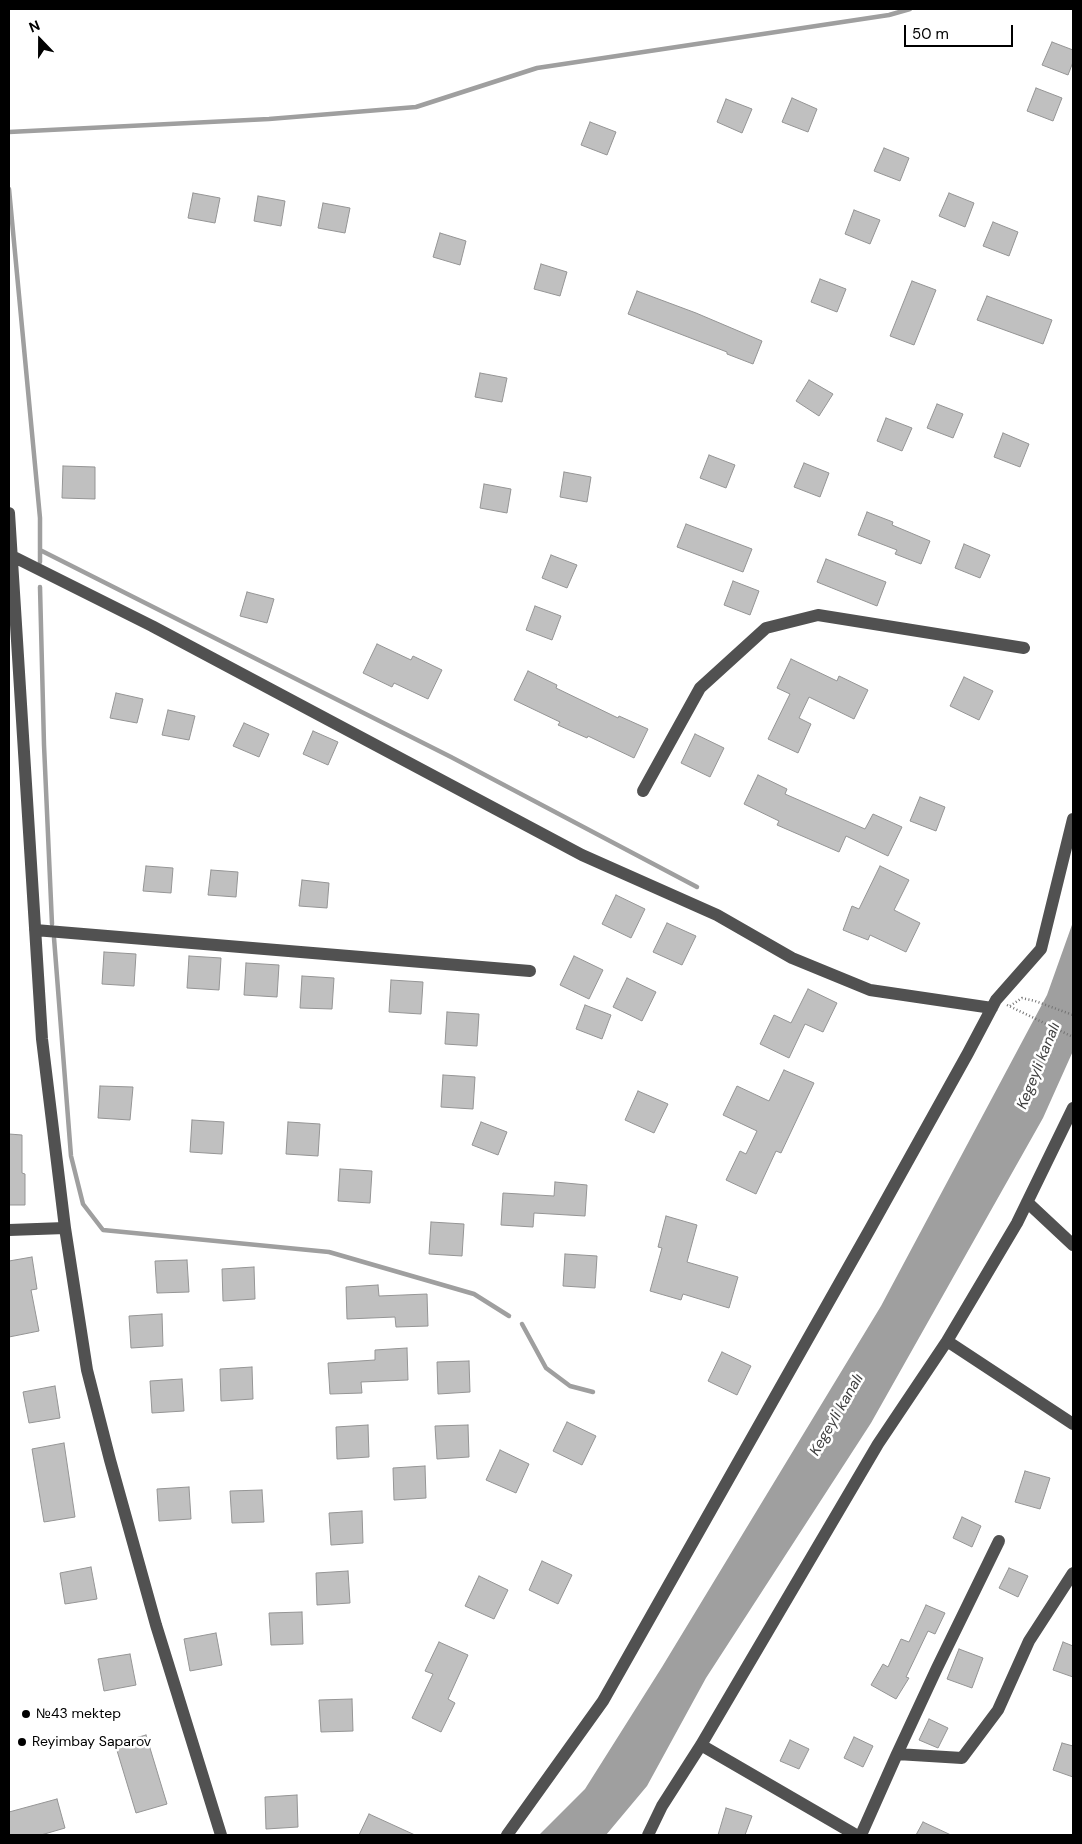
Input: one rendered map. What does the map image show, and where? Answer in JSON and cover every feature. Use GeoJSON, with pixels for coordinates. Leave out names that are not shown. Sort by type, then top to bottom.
{"type":"FeatureCollection","features":[{"type":"Feature","properties":{"kind":"street"},"geometry":{"type":"LineString","coordinates":[[9,512],[42,1039],[65,1228],[87,1370],[159,1635],[222,1835]]}},
{"type":"Feature","properties":{"kind":"street"},"geometry":{"type":"LineString","coordinates":[[12,556],[152,626],[582,855],[717,915],[792,958],[870,990],[994,1004]]}},
{"type":"Feature","properties":{"kind":"street"},"geometry":{"type":"LineString","coordinates":[[643,791],[700,688],[766,628],[818,615],[1024,648]]}},
{"type":"Feature","properties":{"kind":"street"},"geometry":{"type":"LineString","coordinates":[[507,1835],[603,1701],[853,1259],[994,1004],[1041,949],[1073,819]]}},
{"type":"Feature","properties":{"kind":"street"},"geometry":{"type":"LineString","coordinates":[[35,930],[530,971]]}},
{"type":"Feature","properties":{"kind":"street"},"geometry":{"type":"LineString","coordinates":[[648,1835],[662,1806],[701,1745],[878,1444],[947,1341],[1017,1223],[1073,1108]]}},
{"type":"Feature","properties":{"kind":"street"},"geometry":{"type":"LineString","coordinates":[[1027,1202],[1073,1245]]}},
{"type":"Feature","properties":{"kind":"street"},"geometry":{"type":"LineString","coordinates":[[9,1230],[65,1228]]}},
{"type":"Feature","properties":{"kind":"street"},"geometry":{"type":"LineString","coordinates":[[947,1341],[1073,1424]]}},
{"type":"Feature","properties":{"kind":"street"},"geometry":{"type":"LineString","coordinates":[[861,1835],[897,1754],[1000,1541]]}},
{"type":"Feature","properties":{"kind":"street"},"geometry":{"type":"LineString","coordinates":[[897,1754],[962,1758],[998,1710],[1029,1641],[1073,1573]]}},
{"type":"Feature","properties":{"kind":"street"},"geometry":{"type":"LineString","coordinates":[[701,1745],[856,1835]]}},
{"type":"Feature","properties":{"kind":"path"},"geometry":{"type":"LineString","coordinates":[[1009,1007],[1022,998],[1073,1015]]}},
{"type":"Feature","properties":{"kind":"path"},"geometry":{"type":"LineString","coordinates":[[994,1004],[1009,1007],[1073,1037]]}},
{"type":"Feature","properties":{"kind":"water","name":"Kegeyli kanalı"},"geometry":{"type":"Polygon","coordinates":[[[1073,922],[1073,1051],[1043,1118],[871,1423],[706,1678],[647,1786],[606,1835],[539,1835],[585,1789],[662,1667],[881,1306],[1047,995],[1073,922]]]}},
{"type":"Feature","properties":{"kind":"building"},"geometry":{"type":"Polygon","coordinates":[[[1052,42],[1073,50],[1073,62],[1068,75],[1042,65],[1052,42]]]}},
{"type":"Feature","properties":{"kind":"building"},"geometry":{"type":"Polygon","coordinates":[[[1036,88],[1062,98],[1053,121],[1027,111],[1036,88]]]}},
{"type":"Feature","properties":{"kind":"building"},"geometry":{"type":"Polygon","coordinates":[[[792,98],[817,109],[808,132],[782,122],[792,98]]]}},
{"type":"Feature","properties":{"kind":"building"},"geometry":{"type":"Polygon","coordinates":[[[726,99],[752,109],[742,133],[717,122],[726,99]]]}},
{"type":"Feature","properties":{"kind":"building"},"geometry":{"type":"Polygon","coordinates":[[[590,122],[616,132],[607,155],[581,145],[590,122]]]}},
{"type":"Feature","properties":{"kind":"building"},"geometry":{"type":"Polygon","coordinates":[[[884,148],[909,158],[900,181],[874,171],[884,148]]]}},
{"type":"Feature","properties":{"kind":"building"},"geometry":{"type":"Polygon","coordinates":[[[193,193],[220,198],[215,223],[188,218],[193,193]]]}},
{"type":"Feature","properties":{"kind":"building"},"geometry":{"type":"Polygon","coordinates":[[[949,193],[974,203],[965,227],[939,216],[949,193]]]}},
{"type":"Feature","properties":{"kind":"building"},"geometry":{"type":"Polygon","coordinates":[[[258,196],[285,201],[281,226],[254,221],[258,196]]]}},
{"type":"Feature","properties":{"kind":"building"},"geometry":{"type":"Polygon","coordinates":[[[323,203],[350,208],[345,233],[318,228],[323,203]]]}},
{"type":"Feature","properties":{"kind":"building"},"geometry":{"type":"Polygon","coordinates":[[[854,210],[880,220],[870,244],[845,234],[854,210]]]}},
{"type":"Feature","properties":{"kind":"building"},"geometry":{"type":"Polygon","coordinates":[[[993,222],[1018,232],[1009,256],[983,246],[993,222]]]}},
{"type":"Feature","properties":{"kind":"building"},"geometry":{"type":"Polygon","coordinates":[[[440,233],[466,241],[460,265],[433,257],[440,233]]]}},
{"type":"Feature","properties":{"kind":"building"},"geometry":{"type":"Polygon","coordinates":[[[541,264],[567,272],[560,296],[534,289],[541,264]]]}},
{"type":"Feature","properties":{"kind":"building"},"geometry":{"type":"Polygon","coordinates":[[[820,279],[846,289],[837,312],[811,302],[820,279]]]}},
{"type":"Feature","properties":{"kind":"building"},"geometry":{"type":"Polygon","coordinates":[[[912,281],[936,290],[914,345],[890,336],[912,281]]]}},
{"type":"Feature","properties":{"kind":"building"},"geometry":{"type":"Polygon","coordinates":[[[637,291],[762,341],[753,364],[628,314],[637,291]]]}},
{"type":"Feature","properties":{"kind":"building"},"geometry":{"type":"Polygon","coordinates":[[[987,296],[1052,320],[1043,344],[977,320],[987,296]]]}},
{"type":"Feature","properties":{"kind":"building"},"geometry":{"type":"Polygon","coordinates":[[[480,373],[507,378],[502,402],[475,397],[480,373]]]}},
{"type":"Feature","properties":{"kind":"building"},"geometry":{"type":"Polygon","coordinates":[[[809,380],[833,394],[819,416],[796,401],[809,380]]]}},
{"type":"Feature","properties":{"kind":"building"},"geometry":{"type":"Polygon","coordinates":[[[937,404],[963,414],[953,438],[927,428],[937,404]]]}},
{"type":"Feature","properties":{"kind":"building"},"geometry":{"type":"Polygon","coordinates":[[[886,418],[912,428],[902,451],[877,441],[886,418]]]}},
{"type":"Feature","properties":{"kind":"building"},"geometry":{"type":"Polygon","coordinates":[[[1003,433],[1029,444],[1020,467],[994,457],[1003,433]]]}},
{"type":"Feature","properties":{"kind":"building"},"geometry":{"type":"Polygon","coordinates":[[[709,455],[735,465],[726,488],[700,478],[709,455]]]}},
{"type":"Feature","properties":{"kind":"building"},"geometry":{"type":"Polygon","coordinates":[[[804,463],[829,473],[820,497],[794,487],[804,463]]]}},
{"type":"Feature","properties":{"kind":"building"},"geometry":{"type":"Polygon","coordinates":[[[63,466],[95,467],[95,499],[62,498],[63,466]]]}},
{"type":"Feature","properties":{"kind":"building"},"geometry":{"type":"Polygon","coordinates":[[[564,472],[591,477],[587,502],[560,497],[564,472]]]}},
{"type":"Feature","properties":{"kind":"building"},"geometry":{"type":"Polygon","coordinates":[[[484,484],[511,489],[507,513],[480,508],[484,484]]]}},
{"type":"Feature","properties":{"kind":"building"},"geometry":{"type":"Polygon","coordinates":[[[867,512],[893,522],[892,525],[930,541],[921,564],[895,554],[897,550],[858,535],[867,512]]]}},
{"type":"Feature","properties":{"kind":"building"},"geometry":{"type":"Polygon","coordinates":[[[686,524],[752,549],[743,572],[677,547],[686,524]]]}},
{"type":"Feature","properties":{"kind":"building"},"geometry":{"type":"Polygon","coordinates":[[[964,544],[990,555],[980,578],[955,568],[964,544]]]}},
{"type":"Feature","properties":{"kind":"building"},"geometry":{"type":"Polygon","coordinates":[[[551,555],[577,565],[567,588],[542,578],[551,555]]]}},
{"type":"Feature","properties":{"kind":"building"},"geometry":{"type":"Polygon","coordinates":[[[826,559],[886,582],[877,606],[817,582],[826,559]]]}},
{"type":"Feature","properties":{"kind":"building"},"geometry":{"type":"Polygon","coordinates":[[[733,581],[759,591],[750,615],[724,605],[733,581]]]}},
{"type":"Feature","properties":{"kind":"building"},"geometry":{"type":"Polygon","coordinates":[[[247,592],[274,599],[267,623],[240,616],[247,592]]]}},
{"type":"Feature","properties":{"kind":"building"},"geometry":{"type":"Polygon","coordinates":[[[535,606],[561,616],[552,640],[526,630],[535,606]]]}},
{"type":"Feature","properties":{"kind":"building"},"geometry":{"type":"Polygon","coordinates":[[[377,644],[411,660],[413,656],[442,670],[428,699],[394,683],[392,687],[363,673],[377,644]]]}},
{"type":"Feature","properties":{"kind":"building"},"geometry":{"type":"Polygon","coordinates":[[[791,659],[837,681],[839,676],[868,690],[854,719],[809,697],[799,718],[811,724],[798,753],[768,739],[790,694],[777,688],[791,659]]]}},
{"type":"Feature","properties":{"kind":"building"},"geometry":{"type":"Polygon","coordinates":[[[528,671],[557,685],[556,688],[618,718],[619,716],[648,729],[634,758],[588,736],[587,738],[558,725],[560,722],[514,700],[528,671]]]}},
{"type":"Feature","properties":{"kind":"building"},"geometry":{"type":"Polygon","coordinates":[[[964,677],[993,691],[979,720],[950,706],[964,677]]]}},
{"type":"Feature","properties":{"kind":"building"},"geometry":{"type":"Polygon","coordinates":[[[116,693],[143,699],[137,723],[110,718],[116,693]]]}},
{"type":"Feature","properties":{"kind":"building"},"geometry":{"type":"Polygon","coordinates":[[[168,710],[195,716],[189,740],[162,735],[168,710]]]}},
{"type":"Feature","properties":{"kind":"building"},"geometry":{"type":"Polygon","coordinates":[[[244,723],[269,734],[259,757],[233,746],[244,723]]]}},
{"type":"Feature","properties":{"kind":"building"},"geometry":{"type":"Polygon","coordinates":[[[313,731],[338,742],[328,765],[303,754],[313,731]]]}},
{"type":"Feature","properties":{"kind":"building"},"geometry":{"type":"Polygon","coordinates":[[[695,734],[724,748],[710,777],[681,763],[695,734]]]}},
{"type":"Feature","properties":{"kind":"building"},"geometry":{"type":"Polygon","coordinates":[[[758,775],[787,789],[785,794],[865,829],[873,814],[902,827],[888,856],[846,836],[839,852],[777,825],[779,821],[744,804],[758,775]]]}},
{"type":"Feature","properties":{"kind":"building"},"geometry":{"type":"Polygon","coordinates":[[[920,797],[945,807],[936,831],[910,821],[920,797]]]}},
{"type":"Feature","properties":{"kind":"building"},"geometry":{"type":"Polygon","coordinates":[[[146,866],[173,868],[171,893],[143,891],[146,866]]]}},
{"type":"Feature","properties":{"kind":"building"},"geometry":{"type":"Polygon","coordinates":[[[880,866],[909,880],[894,910],[920,923],[906,952],[870,935],[868,940],[843,930],[852,906],[859,909],[880,866]]]}},
{"type":"Feature","properties":{"kind":"building"},"geometry":{"type":"Polygon","coordinates":[[[211,870],[238,872],[236,897],[208,895],[211,870]]]}},
{"type":"Feature","properties":{"kind":"building"},"geometry":{"type":"Polygon","coordinates":[[[302,880],[329,883],[327,908],[299,906],[302,880]]]}},
{"type":"Feature","properties":{"kind":"building"},"geometry":{"type":"Polygon","coordinates":[[[616,895],[645,909],[631,938],[602,924],[616,895]]]}},
{"type":"Feature","properties":{"kind":"building"},"geometry":{"type":"Polygon","coordinates":[[[667,923],[696,936],[682,965],[653,952],[667,923]]]}},
{"type":"Feature","properties":{"kind":"building"},"geometry":{"type":"Polygon","coordinates":[[[104,952],[136,954],[134,986],[102,984],[104,952]]]}},
{"type":"Feature","properties":{"kind":"building"},"geometry":{"type":"Polygon","coordinates":[[[189,956],[221,958],[219,990],[187,988],[189,956]]]}},
{"type":"Feature","properties":{"kind":"building"},"geometry":{"type":"Polygon","coordinates":[[[574,956],[603,970],[589,999],[560,985],[574,956]]]}},
{"type":"Feature","properties":{"kind":"building"},"geometry":{"type":"Polygon","coordinates":[[[246,963],[279,965],[277,997],[244,995],[246,963]]]}},
{"type":"Feature","properties":{"kind":"building"},"geometry":{"type":"Polygon","coordinates":[[[302,976],[334,978],[332,1009],[300,1008],[302,976]]]}},
{"type":"Feature","properties":{"kind":"building"},"geometry":{"type":"Polygon","coordinates":[[[627,978],[656,992],[642,1021],[613,1007],[627,978]]]}},
{"type":"Feature","properties":{"kind":"building"},"geometry":{"type":"Polygon","coordinates":[[[391,980],[423,982],[421,1014],[389,1012],[391,980]]]}},
{"type":"Feature","properties":{"kind":"building"},"geometry":{"type":"Polygon","coordinates":[[[808,989],[837,1003],[823,1032],[805,1024],[789,1058],[760,1044],[774,1015],[791,1023],[808,989]]]}},
{"type":"Feature","properties":{"kind":"building"},"geometry":{"type":"Polygon","coordinates":[[[585,1005],[611,1015],[602,1039],[576,1029],[585,1005]]]}},
{"type":"Feature","properties":{"kind":"building"},"geometry":{"type":"Polygon","coordinates":[[[447,1012],[479,1014],[477,1046],[445,1044],[447,1012]]]}},
{"type":"Feature","properties":{"kind":"building"},"geometry":{"type":"Polygon","coordinates":[[[784,1070],[814,1083],[781,1153],[776,1151],[756,1194],[726,1180],[740,1151],[746,1154],[757,1131],[723,1115],[737,1086],[769,1101],[784,1070]]]}},
{"type":"Feature","properties":{"kind":"building"},"geometry":{"type":"Polygon","coordinates":[[[443,1075],[475,1077],[473,1109],[441,1107],[443,1075]]]}},
{"type":"Feature","properties":{"kind":"building"},"geometry":{"type":"Polygon","coordinates":[[[100,1086],[133,1087],[130,1120],[98,1118],[100,1086]]]}},
{"type":"Feature","properties":{"kind":"building"},"geometry":{"type":"Polygon","coordinates":[[[638,1091],[668,1104],[654,1133],[625,1120],[638,1091]]]}},
{"type":"Feature","properties":{"kind":"building"},"geometry":{"type":"Polygon","coordinates":[[[192,1120],[224,1122],[222,1154],[190,1152],[192,1120]]]}},
{"type":"Feature","properties":{"kind":"building"},"geometry":{"type":"Polygon","coordinates":[[[288,1122],[320,1124],[318,1156],[286,1154],[288,1122]]]}},
{"type":"Feature","properties":{"kind":"building"},"geometry":{"type":"Polygon","coordinates":[[[481,1122],[507,1132],[498,1155],[472,1145],[481,1122]]]}},
{"type":"Feature","properties":{"kind":"building"},"geometry":{"type":"Polygon","coordinates":[[[9,1134],[22,1135],[22,1173],[25,1174],[25,1205],[9,1205],[9,1134]]]}},
{"type":"Feature","properties":{"kind":"building"},"geometry":{"type":"Polygon","coordinates":[[[340,1169],[372,1171],[370,1203],[338,1201],[340,1169]]]}},
{"type":"Feature","properties":{"kind":"building"},"geometry":{"type":"Polygon","coordinates":[[[555,1182],[587,1185],[585,1216],[534,1213],[533,1227],[501,1225],[503,1193],[554,1196],[555,1182]]]}},
{"type":"Feature","properties":{"kind":"building"},"geometry":{"type":"Polygon","coordinates":[[[666,1216],[697,1225],[687,1262],[738,1277],[729,1308],[683,1294],[681,1300],[650,1291],[662,1248],[658,1247],[666,1216]]]}},
{"type":"Feature","properties":{"kind":"building"},"geometry":{"type":"Polygon","coordinates":[[[431,1222],[464,1224],[462,1256],[429,1254],[431,1222]]]}},
{"type":"Feature","properties":{"kind":"building"},"geometry":{"type":"Polygon","coordinates":[[[565,1254],[597,1256],[595,1288],[563,1286],[565,1254]]]}},
{"type":"Feature","properties":{"kind":"building"},"geometry":{"type":"Polygon","coordinates":[[[32,1257],[37,1289],[31,1290],[39,1331],[9,1337],[9,1261],[32,1257]]]}},
{"type":"Feature","properties":{"kind":"building"},"geometry":{"type":"Polygon","coordinates":[[[187,1260],[189,1292],[157,1293],[155,1261],[187,1260]]]}},
{"type":"Feature","properties":{"kind":"building"},"geometry":{"type":"Polygon","coordinates":[[[254,1267],[255,1299],[223,1301],[222,1269],[254,1267]]]}},
{"type":"Feature","properties":{"kind":"building"},"geometry":{"type":"Polygon","coordinates":[[[378,1285],[379,1296],[427,1294],[428,1326],[396,1327],[395,1317],[347,1319],[346,1287],[378,1285]]]}},
{"type":"Feature","properties":{"kind":"building"},"geometry":{"type":"Polygon","coordinates":[[[162,1314],[163,1346],[131,1348],[129,1316],[162,1314]]]}},
{"type":"Feature","properties":{"kind":"building"},"geometry":{"type":"Polygon","coordinates":[[[407,1348],[408,1380],[361,1382],[362,1393],[330,1394],[328,1363],[375,1360],[375,1350],[407,1348]]]}},
{"type":"Feature","properties":{"kind":"building"},"geometry":{"type":"Polygon","coordinates":[[[722,1352],[751,1366],[737,1395],[708,1381],[722,1352]]]}},
{"type":"Feature","properties":{"kind":"building"},"geometry":{"type":"Polygon","coordinates":[[[469,1361],[470,1392],[438,1394],[437,1362],[469,1361]]]}},
{"type":"Feature","properties":{"kind":"building"},"geometry":{"type":"Polygon","coordinates":[[[252,1367],[253,1399],[221,1401],[220,1369],[252,1367]]]}},
{"type":"Feature","properties":{"kind":"building"},"geometry":{"type":"Polygon","coordinates":[[[182,1379],[184,1411],[152,1413],[150,1381],[182,1379]]]}},
{"type":"Feature","properties":{"kind":"building"},"geometry":{"type":"Polygon","coordinates":[[[55,1386],[60,1418],[29,1423],[23,1392],[55,1386]]]}},
{"type":"Feature","properties":{"kind":"building"},"geometry":{"type":"Polygon","coordinates":[[[567,1422],[596,1436],[582,1465],[553,1451],[567,1422]]]}},
{"type":"Feature","properties":{"kind":"building"},"geometry":{"type":"Polygon","coordinates":[[[368,1425],[369,1457],[337,1459],[336,1427],[368,1425]]]}},
{"type":"Feature","properties":{"kind":"building"},"geometry":{"type":"Polygon","coordinates":[[[468,1425],[469,1457],[437,1459],[435,1426],[468,1425]]]}},
{"type":"Feature","properties":{"kind":"building"},"geometry":{"type":"Polygon","coordinates":[[[64,1443],[75,1517],[44,1522],[32,1449],[64,1443]]]}},
{"type":"Feature","properties":{"kind":"building"},"geometry":{"type":"Polygon","coordinates":[[[500,1450],[529,1464],[516,1493],[486,1480],[500,1450]]]}},
{"type":"Feature","properties":{"kind":"building"},"geometry":{"type":"Polygon","coordinates":[[[425,1466],[426,1498],[394,1500],[393,1468],[425,1466]]]}},
{"type":"Feature","properties":{"kind":"building"},"geometry":{"type":"Polygon","coordinates":[[[1025,1471],[1050,1478],[1040,1509],[1015,1502],[1025,1471]]]}},
{"type":"Feature","properties":{"kind":"building"},"geometry":{"type":"Polygon","coordinates":[[[189,1487],[191,1519],[159,1521],[157,1489],[189,1487]]]}},
{"type":"Feature","properties":{"kind":"building"},"geometry":{"type":"Polygon","coordinates":[[[262,1490],[264,1522],[232,1523],[230,1491],[262,1490]]]}},
{"type":"Feature","properties":{"kind":"building"},"geometry":{"type":"Polygon","coordinates":[[[362,1511],[363,1543],[331,1545],[329,1513],[362,1511]]]}},
{"type":"Feature","properties":{"kind":"building"},"geometry":{"type":"Polygon","coordinates":[[[962,1517],[981,1526],[972,1547],[953,1538],[962,1517]]]}},
{"type":"Feature","properties":{"kind":"building"},"geometry":{"type":"Polygon","coordinates":[[[542,1561],[572,1575],[558,1604],[529,1590],[542,1561]]]}},
{"type":"Feature","properties":{"kind":"building"},"geometry":{"type":"Polygon","coordinates":[[[91,1567],[97,1599],[65,1604],[60,1573],[91,1567]]]}},
{"type":"Feature","properties":{"kind":"building"},"geometry":{"type":"Polygon","coordinates":[[[1009,1568],[1028,1576],[1018,1597],[999,1588],[1009,1568]]]}},
{"type":"Feature","properties":{"kind":"building"},"geometry":{"type":"Polygon","coordinates":[[[348,1571],[350,1603],[317,1605],[316,1573],[348,1571]]]}},
{"type":"Feature","properties":{"kind":"building"},"geometry":{"type":"Polygon","coordinates":[[[479,1576],[508,1590],[494,1619],[465,1606],[479,1576]]]}},
{"type":"Feature","properties":{"kind":"building"},"geometry":{"type":"Polygon","coordinates":[[[926,1605],[945,1613],[935,1634],[928,1631],[906,1677],[909,1678],[896,1699],[871,1685],[883,1664],[888,1667],[901,1639],[909,1642],[926,1605]]]}},
{"type":"Feature","properties":{"kind":"building"},"geometry":{"type":"Polygon","coordinates":[[[302,1612],[303,1644],[271,1645],[269,1613],[302,1612]]]}},
{"type":"Feature","properties":{"kind":"building"},"geometry":{"type":"Polygon","coordinates":[[[216,1633],[222,1665],[190,1671],[184,1639],[216,1633]]]}},
{"type":"Feature","properties":{"kind":"building"},"geometry":{"type":"Polygon","coordinates":[[[439,1642],[468,1655],[448,1699],[455,1703],[441,1732],[412,1718],[433,1674],[425,1671],[439,1642]]]}},
{"type":"Feature","properties":{"kind":"building"},"geometry":{"type":"Polygon","coordinates":[[[1063,1642],[1073,1646],[1073,1677],[1053,1670],[1063,1642]]]}},
{"type":"Feature","properties":{"kind":"building"},"geometry":{"type":"Polygon","coordinates":[[[959,1649],[983,1658],[972,1688],[947,1679],[959,1649]]]}},
{"type":"Feature","properties":{"kind":"building"},"geometry":{"type":"Polygon","coordinates":[[[130,1654],[136,1685],[104,1691],[98,1659],[130,1654]]]}},
{"type":"Feature","properties":{"kind":"building"},"geometry":{"type":"Polygon","coordinates":[[[352,1699],[353,1731],[321,1732],[319,1700],[352,1699]]]}},
{"type":"Feature","properties":{"kind":"building"},"geometry":{"type":"Polygon","coordinates":[[[929,1719],[948,1728],[938,1748],[919,1740],[929,1719]]]}},
{"type":"Feature","properties":{"kind":"building"},"geometry":{"type":"Polygon","coordinates":[[[146,1735],[167,1804],[136,1813],[115,1744],[146,1735]]]}},
{"type":"Feature","properties":{"kind":"building"},"geometry":{"type":"Polygon","coordinates":[[[854,1737],[873,1746],[863,1767],[844,1758],[854,1737]]]}},
{"type":"Feature","properties":{"kind":"building"},"geometry":{"type":"Polygon","coordinates":[[[790,1740],[809,1749],[799,1769],[780,1761],[790,1740]]]}},
{"type":"Feature","properties":{"kind":"building"},"geometry":{"type":"Polygon","coordinates":[[[1062,1743],[1073,1746],[1073,1777],[1053,1770],[1062,1743]]]}},
{"type":"Feature","properties":{"kind":"building"},"geometry":{"type":"Polygon","coordinates":[[[297,1795],[298,1827],[266,1829],[265,1797],[297,1795]]]}},
{"type":"Feature","properties":{"kind":"building"},"geometry":{"type":"Polygon","coordinates":[[[57,1799],[65,1828],[41,1835],[9,1835],[9,1812],[57,1799]]]}},
{"type":"Feature","properties":{"kind":"building"},"geometry":{"type":"Polygon","coordinates":[[[726,1808],[752,1816],[745,1835],[718,1835],[726,1808]]]}},
{"type":"Feature","properties":{"kind":"building"},"geometry":{"type":"Polygon","coordinates":[[[369,1814],[415,1835],[359,1835],[369,1814]]]}},
{"type":"Feature","properties":{"kind":"building"},"geometry":{"type":"Polygon","coordinates":[[[923,1822],[951,1835],[916,1835],[923,1822]]]}},
{"type":"Feature","properties":{"kind":"waterway"},"geometry":{"type":"LineString","coordinates":[[9,132],[269,119],[416,107],[537,68],[889,15],[910,9]]}},
{"type":"Feature","properties":{"kind":"waterway"},"geometry":{"type":"LineString","coordinates":[[9,189],[40,518],[40,562]]}},
{"type":"Feature","properties":{"kind":"waterway"},"geometry":{"type":"LineString","coordinates":[[40,550],[451,757],[697,887]]}},
{"type":"Feature","properties":{"kind":"waterway"},"geometry":{"type":"LineString","coordinates":[[40,587],[44,745],[52,924]]}},
{"type":"Feature","properties":{"kind":"waterway"},"geometry":{"type":"LineString","coordinates":[[54,938],[71,1156],[83,1204],[103,1230],[329,1252],[474,1294],[509,1316]]}},
{"type":"Feature","properties":{"kind":"waterway"},"geometry":{"type":"LineString","coordinates":[[522,1324],[546,1368],[570,1386],[593,1392]]}},
{"type":"Feature","properties":{"kind":"place","name":"№43 mektep"},"geometry":{"type":"Point","coordinates":[26,1714]}},
{"type":"Feature","properties":{"kind":"place","name":"Reyimbay Saparov"},"geometry":{"type":"Point","coordinates":[22,1742]}}]}
